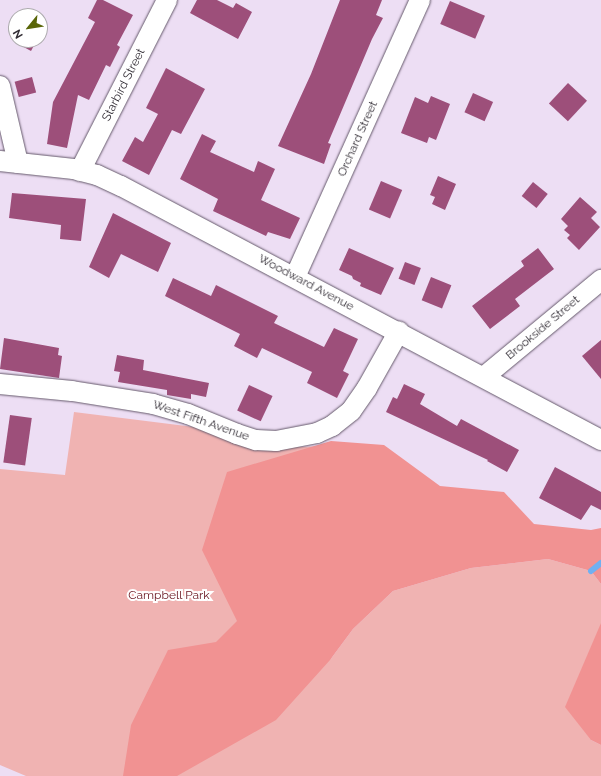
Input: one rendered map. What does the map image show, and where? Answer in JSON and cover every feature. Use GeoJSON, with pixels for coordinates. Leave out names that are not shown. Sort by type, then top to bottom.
{"type":"FeatureCollection","features":[{"type":"Feature","properties":{"kind":"street","name":"Starbird Street"},"geometry":{"type":"LineString","coordinates":[[80,170],[167,0]]}},
{"type":"Feature","properties":{"kind":"street","name":"Orchard Street"},"geometry":{"type":"LineString","coordinates":[[295,277],[420,0]]}},
{"type":"Feature","properties":{"kind":"street"},"geometry":{"type":"LineString","coordinates":[[0,86],[9,162]]}},
{"type":"Feature","properties":{"kind":"street","name":"Woodward Avenue"},"geometry":{"type":"LineString","coordinates":[[9,162],[80,170],[121,186],[485,376],[601,440]]}},
{"type":"Feature","properties":{"kind":"street","name":"Brookside Street"},"geometry":{"type":"LineString","coordinates":[[485,376],[601,280]]}},
{"type":"Feature","properties":{"kind":"street","name":"West Fifth Avenue"},"geometry":{"type":"LineString","coordinates":[[0,384],[72,391],[153,404],[188,414],[256,440],[276,441],[316,433],[332,426],[350,412],[367,388],[399,331]]}},
{"type":"Feature","properties":{"kind":"green space","name":"Campbell Park"},"geometry":{"type":"Polygon","coordinates":[[[74,412],[210,429],[260,448],[332,446],[467,564],[389,589],[347,630],[330,660],[353,629],[393,591],[471,568],[548,559],[591,571],[601,584],[601,623],[591,740],[601,745],[601,776],[26,776],[0,765],[0,469],[65,475],[74,412]]]}},
{"type":"Feature","properties":{"kind":"shaded area"},"geometry":{"type":"Polygon","coordinates":[[[331,441],[384,445],[440,486],[504,492],[534,524],[591,530],[601,528],[601,584],[591,571],[548,559],[471,568],[393,591],[353,629],[330,660],[276,720],[177,776],[123,776],[131,725],[168,650],[216,642],[237,621],[202,550],[227,472],[331,441]]]}},
{"type":"Feature","properties":{"kind":"shaded area"},"geometry":{"type":"Polygon","coordinates":[[[601,623],[601,745],[591,740],[565,707],[601,623]]]}},
{"type":"Feature","properties":{"kind":"building"},"geometry":{"type":"Polygon","coordinates":[[[97,0],[103,0],[133,15],[117,45],[120,47],[110,67],[106,65],[89,100],[78,95],[67,148],[47,144],[53,102],[95,22],[88,18],[97,0]]]}},
{"type":"Feature","properties":{"kind":"building"},"geometry":{"type":"Polygon","coordinates":[[[197,0],[217,0],[233,8],[236,3],[252,12],[238,39],[190,13],[197,0]]]}},
{"type":"Feature","properties":{"kind":"building"},"geometry":{"type":"Polygon","coordinates":[[[340,0],[382,0],[376,15],[383,18],[372,39],[328,143],[331,144],[324,164],[278,146],[311,74],[340,0]]]}},
{"type":"Feature","properties":{"kind":"building"},"geometry":{"type":"Polygon","coordinates":[[[450,1],[485,16],[475,39],[440,24],[450,1]]]}},
{"type":"Feature","properties":{"kind":"building"},"geometry":{"type":"Polygon","coordinates":[[[25,48],[33,48],[31,51],[25,48]]]}},
{"type":"Feature","properties":{"kind":"building"},"geometry":{"type":"Polygon","coordinates":[[[166,68],[205,89],[181,134],[172,130],[149,175],[122,161],[135,137],[143,142],[158,114],[146,108],[166,68]]]}},
{"type":"Feature","properties":{"kind":"building"},"geometry":{"type":"Polygon","coordinates":[[[32,77],[36,92],[19,97],[15,82],[32,77]]]}},
{"type":"Feature","properties":{"kind":"building"},"geometry":{"type":"Polygon","coordinates":[[[568,83],[587,101],[568,121],[549,103],[568,83]]]}},
{"type":"Feature","properties":{"kind":"building"},"geometry":{"type":"Polygon","coordinates":[[[473,93],[493,102],[485,121],[464,112],[473,93]]]}},
{"type":"Feature","properties":{"kind":"building"},"geometry":{"type":"Polygon","coordinates":[[[431,96],[450,104],[436,140],[429,137],[427,143],[401,133],[415,97],[428,103],[431,96]]]}},
{"type":"Feature","properties":{"kind":"building"},"geometry":{"type":"Polygon","coordinates":[[[202,134],[216,141],[210,152],[254,172],[258,161],[275,169],[261,200],[300,218],[290,239],[268,232],[266,236],[213,211],[218,199],[180,179],[202,134]]]}},
{"type":"Feature","properties":{"kind":"building"},"geometry":{"type":"Polygon","coordinates":[[[438,176],[456,184],[445,210],[432,204],[435,197],[430,195],[438,176]]]}},
{"type":"Feature","properties":{"kind":"building"},"geometry":{"type":"Polygon","coordinates":[[[381,181],[402,190],[390,219],[369,210],[381,181]]]}},
{"type":"Feature","properties":{"kind":"building"},"geometry":{"type":"Polygon","coordinates":[[[533,182],[548,194],[536,208],[522,196],[533,182]]]}},
{"type":"Feature","properties":{"kind":"building"},"geometry":{"type":"Polygon","coordinates":[[[12,193],[86,199],[81,241],[60,239],[61,225],[9,218],[12,193]]]}},
{"type":"Feature","properties":{"kind":"building"},"geometry":{"type":"Polygon","coordinates":[[[580,197],[597,212],[591,218],[600,227],[579,250],[567,238],[570,235],[564,230],[568,226],[561,219],[580,197]]]}},
{"type":"Feature","properties":{"kind":"building"},"geometry":{"type":"Polygon","coordinates":[[[113,213],[171,243],[158,272],[121,254],[109,278],[89,267],[113,213]]]}},
{"type":"Feature","properties":{"kind":"building"},"geometry":{"type":"Polygon","coordinates":[[[349,248],[394,268],[381,295],[360,286],[361,283],[353,279],[352,276],[339,270],[349,248]]]}},
{"type":"Feature","properties":{"kind":"building"},"geometry":{"type":"Polygon","coordinates":[[[538,248],[554,269],[515,299],[520,306],[490,329],[472,306],[524,266],[521,261],[538,248]]]}},
{"type":"Feature","properties":{"kind":"building"},"geometry":{"type":"Polygon","coordinates":[[[405,262],[421,268],[414,285],[399,279],[405,262]]]}},
{"type":"Feature","properties":{"kind":"building"},"geometry":{"type":"Polygon","coordinates":[[[431,277],[451,285],[442,308],[422,300],[431,277]]]}},
{"type":"Feature","properties":{"kind":"building"},"geometry":{"type":"Polygon","coordinates":[[[173,278],[211,296],[216,285],[278,316],[274,323],[324,347],[334,328],[358,339],[343,371],[349,374],[337,398],[307,383],[312,372],[262,348],[257,358],[234,346],[240,334],[165,296],[173,278]]]}},
{"type":"Feature","properties":{"kind":"building"},"geometry":{"type":"Polygon","coordinates":[[[4,338],[59,348],[58,355],[62,356],[59,378],[0,369],[4,338]]]}},
{"type":"Feature","properties":{"kind":"building"},"geometry":{"type":"Polygon","coordinates":[[[601,340],[601,379],[582,356],[601,340]]]}},
{"type":"Feature","properties":{"kind":"building"},"geometry":{"type":"Polygon","coordinates":[[[117,355],[144,360],[143,370],[209,383],[206,397],[191,394],[191,399],[167,395],[167,390],[118,382],[120,372],[114,371],[117,355]]]}},
{"type":"Feature","properties":{"kind":"building"},"geometry":{"type":"Polygon","coordinates":[[[404,384],[425,394],[420,404],[457,426],[461,419],[519,450],[507,472],[487,461],[488,460],[386,412],[393,397],[397,399],[404,384]]]}},
{"type":"Feature","properties":{"kind":"building"},"geometry":{"type":"Polygon","coordinates":[[[249,385],[273,396],[261,421],[237,410],[249,385]]]}},
{"type":"Feature","properties":{"kind":"building"},"geometry":{"type":"Polygon","coordinates":[[[10,415],[32,418],[25,466],[3,463],[10,415]]]}},
{"type":"Feature","properties":{"kind":"building"},"geometry":{"type":"Polygon","coordinates":[[[555,467],[601,492],[601,510],[591,505],[581,520],[539,498],[555,467]]]}},
{"type":"Feature","properties":{"kind":"waterway"},"geometry":{"type":"LineString","coordinates":[[591,571],[601,563]]}}]}
